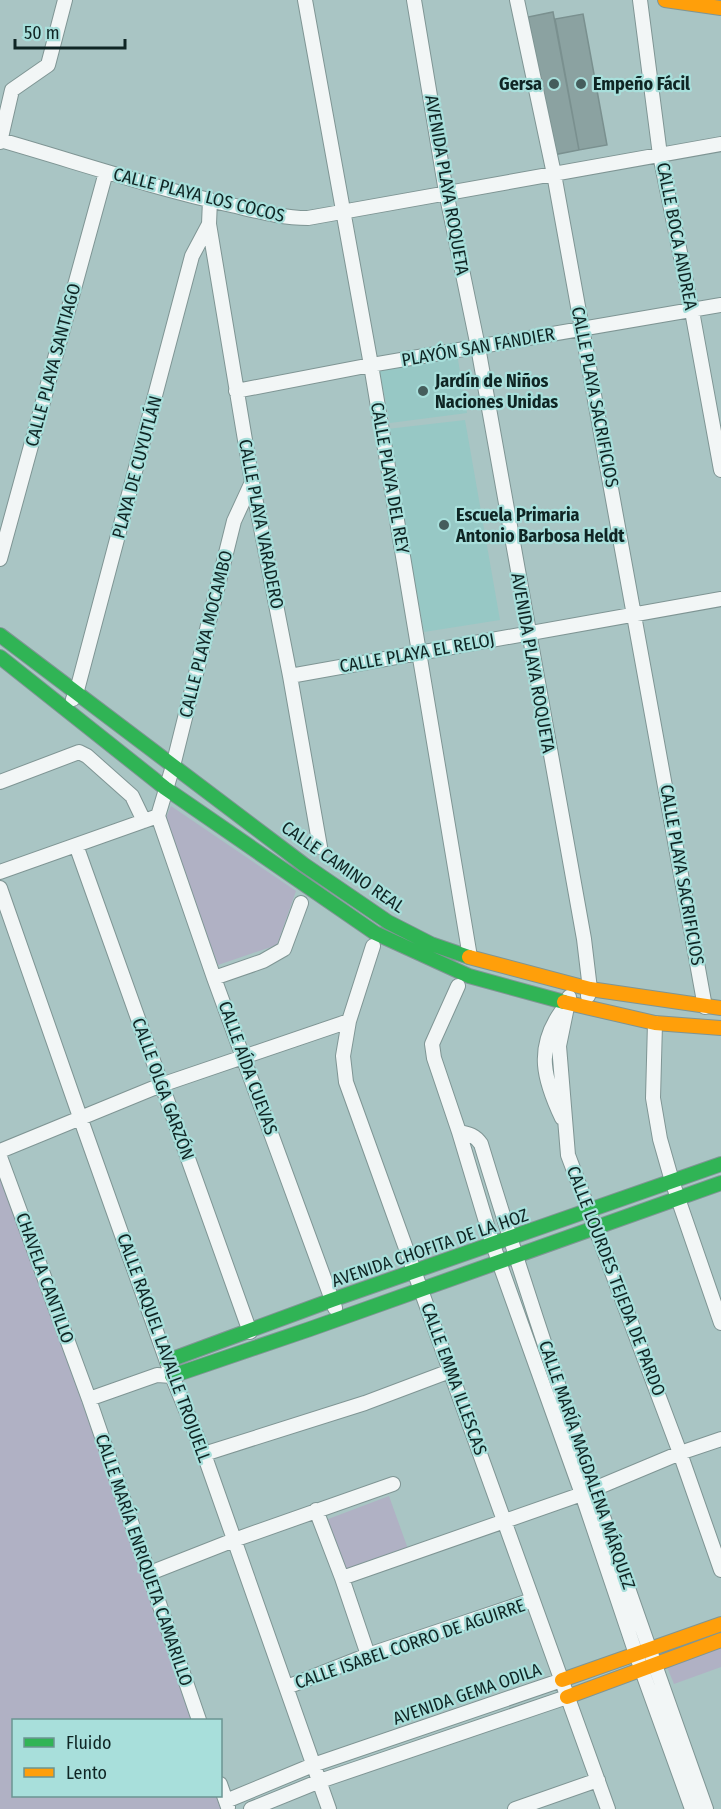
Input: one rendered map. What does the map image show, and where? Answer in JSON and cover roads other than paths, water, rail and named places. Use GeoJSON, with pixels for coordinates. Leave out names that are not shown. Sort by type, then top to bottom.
{"type":"FeatureCollection","features":[{"type":"Feature","properties":{"kind":"street"},"geometry":{"type":"LineString","coordinates":[[0,141],[12,90],[48,65],[65,0]]}},
{"type":"Feature","properties":{"kind":"street","name":"CALLE PLAYA DEL REY"},"geometry":{"type":"LineString","coordinates":[[305,0],[371,366],[470,957]]}},
{"type":"Feature","properties":{"kind":"street","name":"AVENIDA PLAYA ROQUETA"},"geometry":{"type":"LineString","coordinates":[[414,0],[446,192],[477,347],[582,928],[590,989],[585,1007]]}},
{"type":"Feature","properties":{"kind":"street","name":"CALLE PLAYA SACRIFICIOS"},"geometry":{"type":"LineString","coordinates":[[517,0],[554,174],[705,1007]]}},
{"type":"Feature","properties":{"kind":"street","name":"CALLE BOCA ANDREA"},"geometry":{"type":"LineString","coordinates":[[640,0],[660,154],[721,470]]}},
{"type":"Feature","properties":{"kind":"street"},"geometry":{"type":"LineString","coordinates":[[665,0],[721,8]]}},
{"type":"Feature","properties":{"kind":"street","name":"CALLE PLAYA LOS COCOS"},"geometry":{"type":"LineString","coordinates":[[0,141],[210,200],[287,218],[309,218],[342,213],[446,192],[721,144]]}},
{"type":"Feature","properties":{"kind":"street","name":"CALLE PLAYA SANTIAGO"},"geometry":{"type":"LineString","coordinates":[[0,559],[106,172]]}},
{"type":"Feature","properties":{"kind":"street","name":"CALLE PLAYA VARADERO"},"geometry":{"type":"LineString","coordinates":[[210,200],[209,224],[236,391],[320,847]]}},
{"type":"Feature","properties":{"kind":"street","name":"PLAYA DE CUYUTLÁN"},"geometry":{"type":"LineString","coordinates":[[65,710],[76,694],[192,256],[209,224]]}},
{"type":"Feature","properties":{"kind":"street","name":"PLAYÓN SAN FANDIER"},"geometry":{"type":"LineString","coordinates":[[236,391],[721,305]]}},
{"type":"Feature","properties":{"kind":"street","name":"CALLE PLAYA MOCAMBO"},"geometry":{"type":"LineString","coordinates":[[159,816],[234,522],[252,482]]}},
{"type":"Feature","properties":{"kind":"street","name":"CALLE PLAYA EL RELOJ"},"geometry":{"type":"LineString","coordinates":[[290,676],[721,599]]}},
{"type":"Feature","properties":{"kind":"street","name":"CALLE CAMINO REAL"},"geometry":{"type":"LineString","coordinates":[[0,635],[322,878],[388,922],[431,944],[470,957],[590,989],[721,1008]]}},
{"type":"Feature","properties":{"kind":"street","name":"CALLE CAMINO REAL"},"geometry":{"type":"LineString","coordinates":[[0,657],[165,788],[375,933],[469,976],[567,1003],[655,1023],[721,1028]]}},
{"type":"Feature","properties":{"kind":"street"},"geometry":{"type":"LineString","coordinates":[[0,783],[79,752],[87,756],[132,796],[144,821]]}},
{"type":"Feature","properties":{"kind":"street"},"geometry":{"type":"LineString","coordinates":[[0,872],[159,816]]}},
{"type":"Feature","properties":{"kind":"street","name":"CALLE AÍDA CUEVAS"},"geometry":{"type":"LineString","coordinates":[[159,816],[214,978],[340,1319]]}},
{"type":"Feature","properties":{"kind":"street","name":"CALLE OLGA GARZÓN"},"geometry":{"type":"LineString","coordinates":[[76,845],[250,1332]]}},
{"type":"Feature","properties":{"kind":"street","name":"CALLE RAQUEL LAVALLE TROJUELL"},"geometry":{"type":"LineString","coordinates":[[0,888],[172,1376],[204,1454],[329,1809]]}},
{"type":"Feature","properties":{"kind":"street"},"geometry":{"type":"LineString","coordinates":[[214,978],[263,961],[284,949],[301,903]]}},
{"type":"Feature","properties":{"kind":"street","name":"CALLE EMMA ILLESCAS"},"geometry":{"type":"LineString","coordinates":[[373,946],[349,1021],[343,1056],[346,1082],[609,1809]]}},
{"type":"Feature","properties":{"kind":"street","name":"CALLE LOURDES TEJEDA DE PARDO"},"geometry":{"type":"LineString","coordinates":[[573,983],[559,1046],[568,1155],[680,1453],[715,1534],[721,1570]]}},
{"type":"Feature","properties":{"kind":"street","name":"CALLE MARÍA MAGDALENA MÁRQUEZ"},"geometry":{"type":"LineString","coordinates":[[458,987],[432,1044],[434,1058],[493,1245],[589,1491]]}},
{"type":"Feature","properties":{"kind":"street"},"geometry":{"type":"LineString","coordinates":[[0,1151],[161,1085],[349,1021]]}},
{"type":"Feature","properties":{"kind":"street"},"geometry":{"type":"LineString","coordinates":[[655,1023],[652,1098],[660,1139],[672,1181],[721,1323]]}},
{"type":"Feature","properties":{"kind":"street","name":"CALLE MARÍA MAGDALENA MÁRQUEZ"},"geometry":{"type":"LineString","coordinates":[[459,1132],[470,1134],[481,1144],[589,1491],[642,1651],[706,1809]]}},
{"type":"Feature","properties":{"kind":"street","name":"CHAVELA CANTILLO"},"geometry":{"type":"LineString","coordinates":[[0,1157],[89,1399]]}},
{"type":"Feature","properties":{"kind":"street","name":"AVENIDA CHOFITA DE LA HOZ"},"geometry":{"type":"LineString","coordinates":[[167,1361],[332,1300],[721,1164]]}},
{"type":"Feature","properties":{"kind":"street","name":"AVENIDA CHOFITA DE LA HOZ"},"geometry":{"type":"LineString","coordinates":[[89,1399],[157,1375],[172,1376],[340,1319],[721,1183]]}},
{"type":"Feature","properties":{"kind":"street"},"geometry":{"type":"LineString","coordinates":[[157,1375],[167,1361]]}},
{"type":"Feature","properties":{"kind":"street"},"geometry":{"type":"LineString","coordinates":[[204,1454],[365,1403],[450,1371]]}},
{"type":"Feature","properties":{"kind":"street","name":"CALLE MARÍA ENRIQUETA CAMARILLO"},"geometry":{"type":"LineString","coordinates":[[89,1399],[199,1719]]}},
{"type":"Feature","properties":{"kind":"street"},"geometry":{"type":"LineString","coordinates":[[342,1578],[589,1491],[680,1453],[721,1439]]}},
{"type":"Feature","properties":{"kind":"street"},"geometry":{"type":"LineString","coordinates":[[150,1573],[234,1540],[393,1484]]}},
{"type":"Feature","properties":{"kind":"street"},"geometry":{"type":"LineString","coordinates":[[316,1510],[368,1655]]}},
{"type":"Feature","properties":{"kind":"street","name":"CALLE ISABEL CORRO DE AGUIRRE"},"geometry":{"type":"LineString","coordinates":[[287,1687],[368,1655],[532,1600]]}},
{"type":"Feature","properties":{"kind":"street","name":"AVENIDA GEMA ODILA"},"geometry":{"type":"LineString","coordinates":[[227,1805],[313,1765],[721,1624]]}},
{"type":"Feature","properties":{"kind":"street","name":"AVENIDA GEMA ODILA"},"geometry":{"type":"LineString","coordinates":[[251,1809],[320,1781],[567,1697],[721,1640]]}},
{"type":"Feature","properties":{"kind":"street","name":"CALLE MARÍA MAGDALENA MÁRQUEZ"},"geometry":{"type":"LineString","coordinates":[[648,1667],[692,1809]]}},
{"type":"Feature","properties":{"kind":"street"},"geometry":{"type":"LineString","coordinates":[[439,1722],[446,1738]]}},
{"type":"Feature","properties":{"kind":"street"},"geometry":{"type":"LineString","coordinates":[[515,1809],[598,1780]]}},
{"type":"Feature","properties":{"kind":"street"},"geometry":{"type":"LineString","coordinates":[[222,1790],[227,1805]]}},
{"type":"Feature","properties":{"kind":"place","name":"Gersa"},"geometry":{"type":"Point","coordinates":[554,84]}},
{"type":"Feature","properties":{"kind":"place","name":"Empeño Fácil"},"geometry":{"type":"Point","coordinates":[581,84]}},
{"type":"Feature","properties":{"kind":"place","name":"Jardín de Niños Naciones Unidas"},"geometry":{"type":"Point","coordinates":[423,391]}},
{"type":"Feature","properties":{"kind":"place","name":"Escuela Primaria Antonio Barbosa Heldt"},"geometry":{"type":"Point","coordinates":[444,525]}}]}
